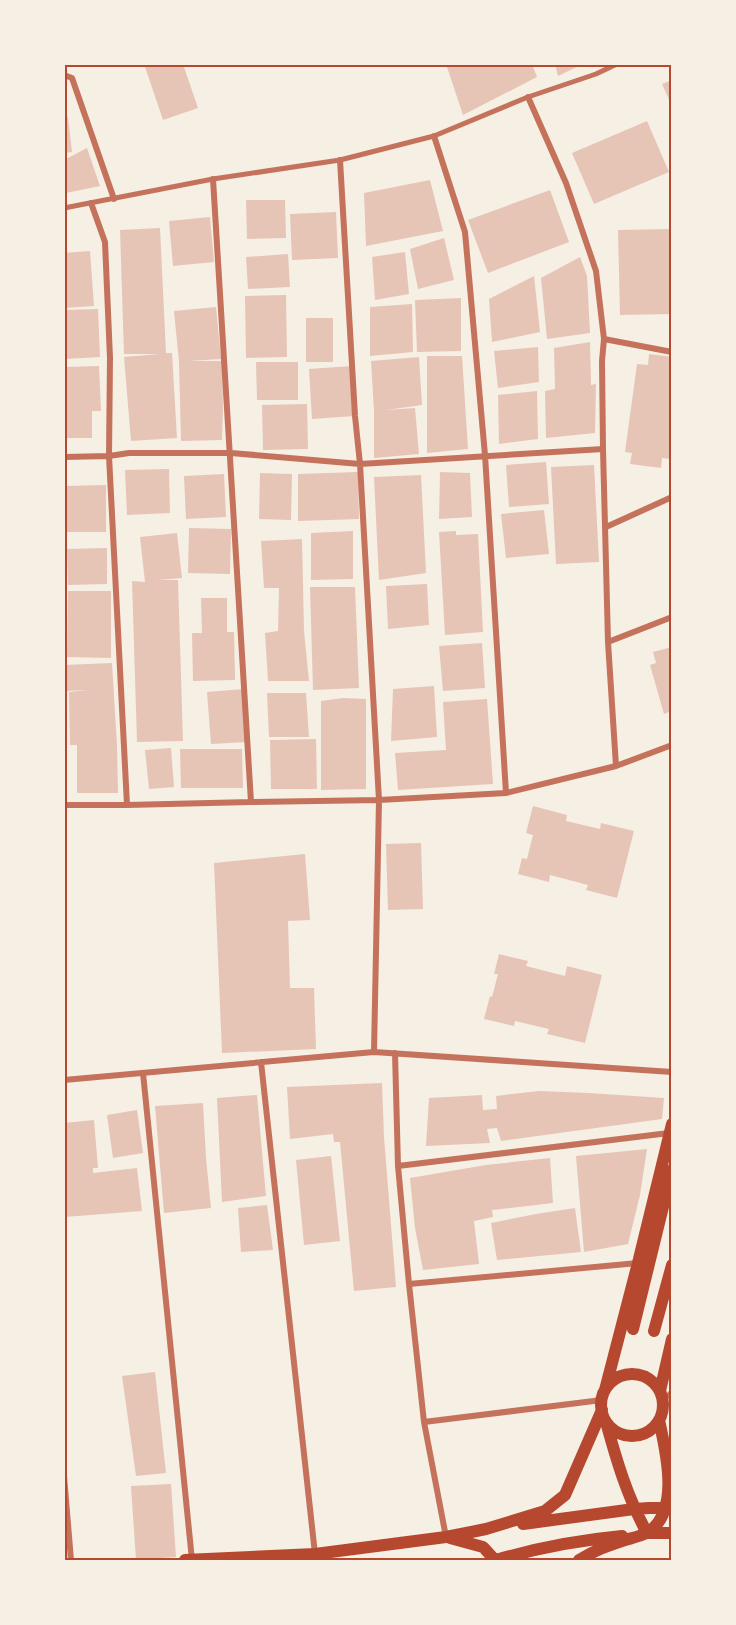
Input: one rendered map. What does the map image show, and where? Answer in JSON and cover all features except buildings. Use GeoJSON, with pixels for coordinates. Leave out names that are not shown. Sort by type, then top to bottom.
{"type":"FeatureCollection","features":[{"type":"Feature","properties":{"kind":"main road"},"geometry":{"type":"LineString","coordinates":[[647,1533],[634,1509],[622,1477],[603,1405],[670,1129]]}},
{"type":"Feature","properties":{"kind":"main road"},"geometry":{"type":"LineString","coordinates":[[633,1329],[672,1170]]}},
{"type":"Feature","properties":{"kind":"main road"},"geometry":{"type":"LineString","coordinates":[[654,1331],[672,1265]]}},
{"type":"Feature","properties":{"kind":"main road"},"geometry":{"type":"LineString","coordinates":[[603,1405],[612,1429],[622,1434],[632,1436],[643,1434],[652,1428],[659,1420],[663,1410],[672,1339]]}},
{"type":"Feature","properties":{"kind":"main road"},"geometry":{"type":"LineString","coordinates":[[486,1529],[544,1511],[565,1495],[611,1383],[628,1374],[638,1374],[654,1383],[665,1394]]}},
{"type":"Feature","properties":{"kind":"main road"},"geometry":{"type":"LineString","coordinates":[[579,1560],[595,1550],[647,1533],[660,1521],[669,1508],[669,1455],[659,1420]]}},
{"type":"Feature","properties":{"kind":"main road"},"geometry":{"type":"LineString","coordinates":[[185,1560],[315,1554],[634,1509],[669,1508]]}},
{"type":"Feature","properties":{"kind":"main road"},"geometry":{"type":"LineString","coordinates":[[446,1537],[483,1547],[496,1560],[520,1553],[595,1539],[647,1533],[672,1533]]}},
{"type":"Feature","properties":{"kind":"street"},"geometry":{"type":"LineString","coordinates":[[64,208],[213,179],[340,160],[434,136],[528,98],[596,74],[616,64]]}},
{"type":"Feature","properties":{"kind":"street"},"geometry":{"type":"LineString","coordinates":[[64,75],[72,78],[114,199]]}},
{"type":"Feature","properties":{"kind":"street"},"geometry":{"type":"LineString","coordinates":[[528,98],[566,183],[596,271],[604,339],[603,449],[608,642],[616,766]]}},
{"type":"Feature","properties":{"kind":"street"},"geometry":{"type":"LineString","coordinates":[[434,136],[465,232],[485,456],[506,793]]}},
{"type":"Feature","properties":{"kind":"street"},"geometry":{"type":"LineString","coordinates":[[340,160],[379,800],[374,1052]]}},
{"type":"Feature","properties":{"kind":"street"},"geometry":{"type":"LineString","coordinates":[[213,179],[251,802]]}},
{"type":"Feature","properties":{"kind":"street"},"geometry":{"type":"LineString","coordinates":[[91,203],[105,243],[110,358],[109,456],[127,806]]}},
{"type":"Feature","properties":{"kind":"street"},"geometry":{"type":"LineString","coordinates":[[604,339],[672,352]]}},
{"type":"Feature","properties":{"kind":"street"},"geometry":{"type":"LineString","coordinates":[[64,457],[129,453],[231,453],[360,464],[603,449]]}},
{"type":"Feature","properties":{"kind":"street"},"geometry":{"type":"LineString","coordinates":[[606,527],[672,497]]}},
{"type":"Feature","properties":{"kind":"street"},"geometry":{"type":"LineString","coordinates":[[608,642],[672,617]]}},
{"type":"Feature","properties":{"kind":"street"},"geometry":{"type":"LineString","coordinates":[[64,805],[127,806],[379,800],[506,793],[616,766],[672,745]]}},
{"type":"Feature","properties":{"kind":"street"},"geometry":{"type":"LineString","coordinates":[[64,1080],[374,1052],[672,1072]]}},
{"type":"Feature","properties":{"kind":"street"},"geometry":{"type":"LineString","coordinates":[[395,1053],[398,1166],[409,1284],[424,1422],[446,1537]]}},
{"type":"Feature","properties":{"kind":"street"},"geometry":{"type":"LineString","coordinates":[[261,1062],[315,1554]]}},
{"type":"Feature","properties":{"kind":"street"},"geometry":{"type":"LineString","coordinates":[[143,1073],[192,1560]]}},
{"type":"Feature","properties":{"kind":"street"},"geometry":{"type":"LineString","coordinates":[[398,1166],[670,1129]]}},
{"type":"Feature","properties":{"kind":"street"},"geometry":{"type":"LineString","coordinates":[[409,1284],[638,1263]]}},
{"type":"Feature","properties":{"kind":"street"},"geometry":{"type":"LineString","coordinates":[[424,1422],[603,1405]]}},
{"type":"Feature","properties":{"kind":"street"},"geometry":{"type":"LineString","coordinates":[[64,1476],[71,1560]]}}]}
